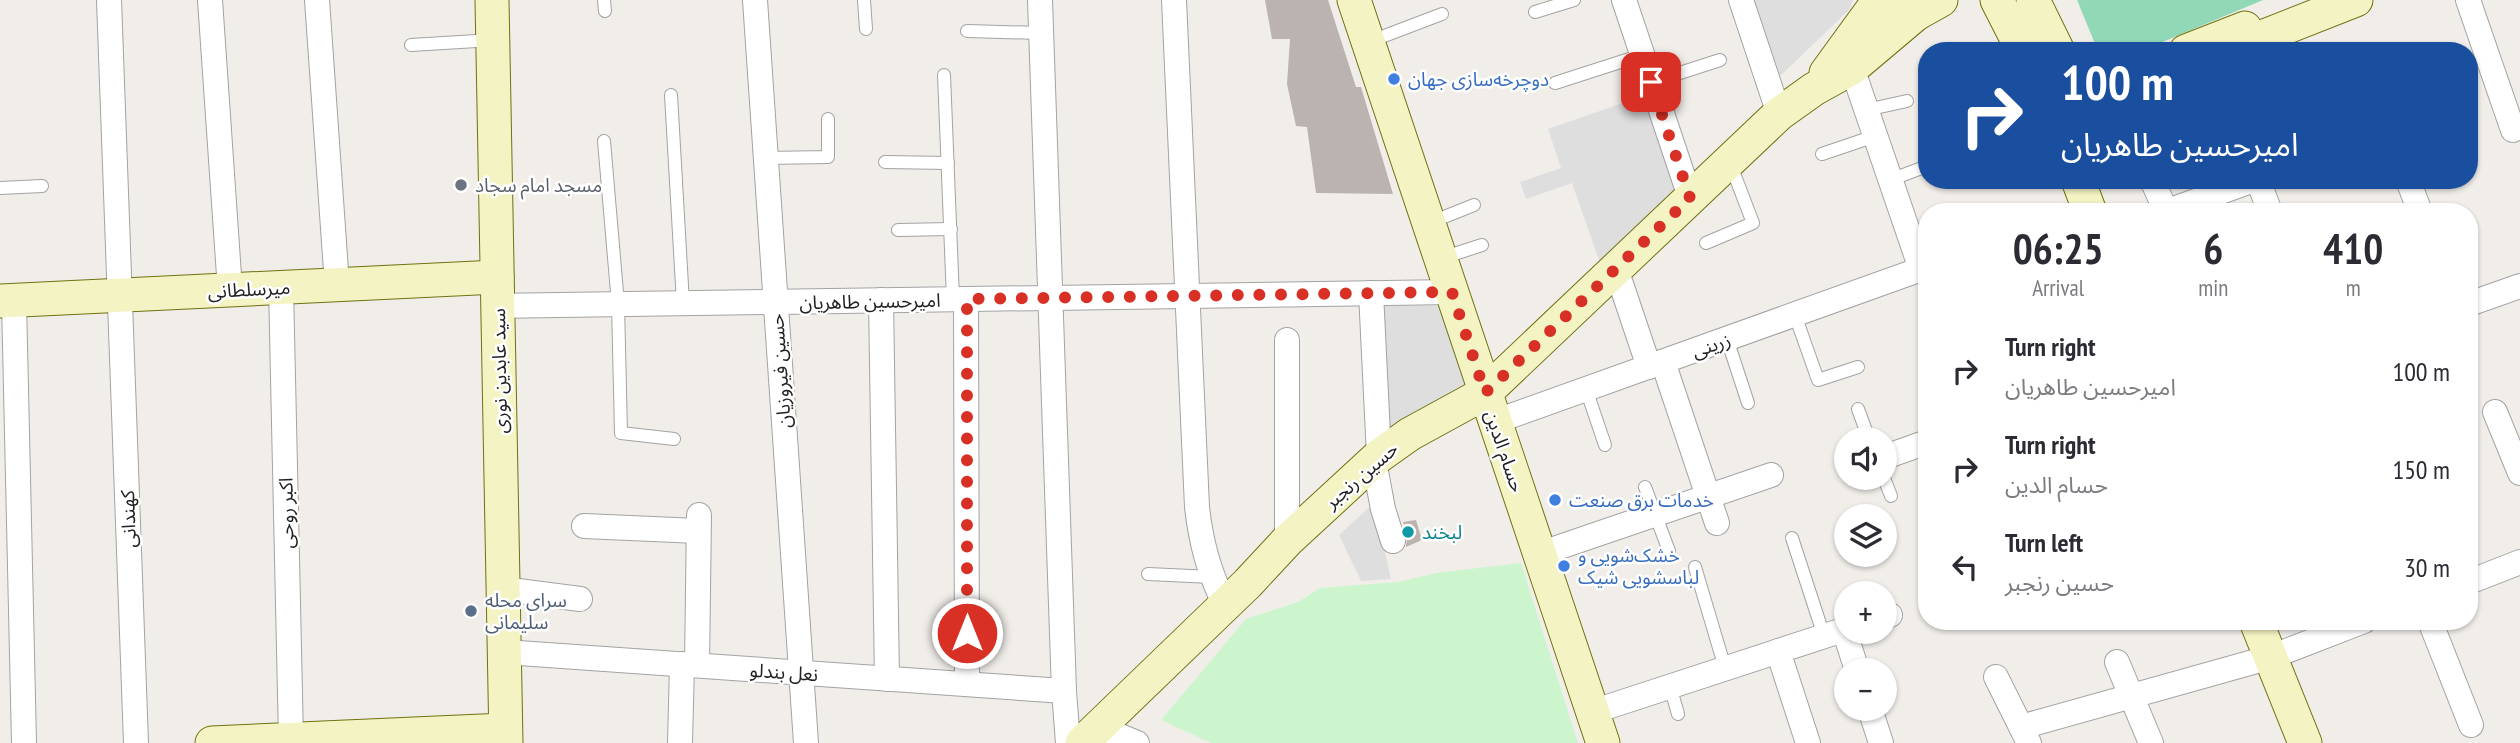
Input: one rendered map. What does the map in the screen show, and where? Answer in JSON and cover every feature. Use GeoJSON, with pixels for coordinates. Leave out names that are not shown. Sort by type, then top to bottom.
{"type":"FeatureCollection","features":[{"type":"Feature","properties":{"kind":"street","name":"کهندانی"},"geometry":{"type":"LineString","coordinates":[[109,0],[136,743]]}},
{"type":"Feature","properties":{"kind":"street"},"geometry":{"type":"LineString","coordinates":[[211,0],[230,290]]}},
{"type":"Feature","properties":{"kind":"street"},"geometry":{"type":"LineString","coordinates":[[317,0],[337,285]]}},
{"type":"Feature","properties":{"kind":"street","name":"سید عابدین نوری"},"geometry":{"type":"LineString","coordinates":[[492,0],[505,737]]}},
{"type":"Feature","properties":{"kind":"street","name":"حسین فیروزیان"},"geometry":{"type":"LineString","coordinates":[[755,0],[806,743]]}},
{"type":"Feature","properties":{"kind":"street"},"geometry":{"type":"LineString","coordinates":[[1040,0],[1068,743]]}},
{"type":"Feature","properties":{"kind":"street"},"geometry":{"type":"LineString","coordinates":[[1174,0],[1197,507],[1201,544],[1218,591]]}},
{"type":"Feature","properties":{"kind":"street","name":"حسام الدین"},"geometry":{"type":"LineString","coordinates":[[1354,0],[1603,743]]}},
{"type":"Feature","properties":{"kind":"street"},"geometry":{"type":"LineString","coordinates":[[1624,0],[1690,198]]}},
{"type":"Feature","properties":{"kind":"street"},"geometry":{"type":"LineString","coordinates":[[1741,0],[1779,114]]}},
{"type":"Feature","properties":{"kind":"street"},"geometry":{"type":"LineString","coordinates":[[1997,0],[2013,42]]}},
{"type":"Feature","properties":{"kind":"street"},"geometry":{"type":"LineString","coordinates":[[2033,0],[2054,42]]}},
{"type":"Feature","properties":{"kind":"street"},"geometry":{"type":"LineString","coordinates":[[2209,42],[2315,0]]}},
{"type":"Feature","properties":{"kind":"street"},"geometry":{"type":"LineString","coordinates":[[2249,42],[2356,0]]}},
{"type":"Feature","properties":{"kind":"street"},"geometry":{"type":"LineString","coordinates":[[2468,0],[2513,130]]}},
{"type":"Feature","properties":{"kind":"street"},"geometry":{"type":"LineString","coordinates":[[1874,3],[1889,13],[1928,7]]}},
{"type":"Feature","properties":{"kind":"street","name":"حسین رنجبر"},"geometry":{"type":"LineString","coordinates":[[1814,89],[1874,3]]}},
{"type":"Feature","properties":{"kind":"street","name":"حسین رنجبر"},"geometry":{"type":"LineString","coordinates":[[1098,738],[1218,591],[1287,541],[1376,458],[1410,434],[1489,408],[1616,269],[1779,114],[1814,89],[1852,68],[1928,7]]}},
{"type":"Feature","properties":{"kind":"street"},"geometry":{"type":"LineString","coordinates":[[1852,68],[1918,254]]}},
{"type":"Feature","properties":{"kind":"street"},"geometry":{"type":"LineString","coordinates":[[2188,203],[2230,189]]}},
{"type":"Feature","properties":{"kind":"street"},"geometry":{"type":"LineString","coordinates":[[1616,269],[1717,523]]}},
{"type":"Feature","properties":{"kind":"street","name":"زرینی"},"geometry":{"type":"LineString","coordinates":[[1489,408],[1587,389],[1795,315],[1918,275]]}},
{"type":"Feature","properties":{"kind":"street","name":"میرسلطانی"},"geometry":{"type":"LineString","coordinates":[[7,301],[337,285],[498,291]]}},
{"type":"Feature","properties":{"kind":"street","name":"اکبر روحی"},"geometry":{"type":"LineString","coordinates":[[281,287],[312,740]]}},
{"type":"Feature","properties":{"kind":"street"},"geometry":{"type":"LineString","coordinates":[[2478,301],[2518,287]]}},
{"type":"Feature","properties":{"kind":"street","name":"امیرحسین طاهریان"},"geometry":{"type":"LineString","coordinates":[[498,291],[618,304],[1452,292]]}},
{"type":"Feature","properties":{"kind":"street"},"geometry":{"type":"LineString","coordinates":[[1371,293],[1376,458],[1393,541]]}},
{"type":"Feature","properties":{"kind":"street"},"geometry":{"type":"LineString","coordinates":[[960,299],[967,684]]}},
{"type":"Feature","properties":{"kind":"street"},"geometry":{"type":"LineString","coordinates":[[881,300],[887,679]]}},
{"type":"Feature","properties":{"kind":"street"},"geometry":{"type":"LineString","coordinates":[[7,301],[10,568],[24,743]]}},
{"type":"Feature","properties":{"kind":"street"},"geometry":{"type":"LineString","coordinates":[[1287,340],[1287,541]]}},
{"type":"Feature","properties":{"kind":"street"},"geometry":{"type":"LineString","coordinates":[[2496,412],[2520,473]]}},
{"type":"Feature","properties":{"kind":"street"},"geometry":{"type":"LineString","coordinates":[[1897,453],[1918,445]]}},
{"type":"Feature","properties":{"kind":"street"},"geometry":{"type":"LineString","coordinates":[[1539,554],[1771,475]]}},
{"type":"Feature","properties":{"kind":"street"},"geometry":{"type":"LineString","coordinates":[[584,526],[698,523],[690,665],[680,743]]}},
{"type":"Feature","properties":{"kind":"street"},"geometry":{"type":"LineString","coordinates":[[2478,578],[2520,562]]}},
{"type":"Feature","properties":{"kind":"street"},"geometry":{"type":"LineString","coordinates":[[503,589],[580,599]]}},
{"type":"Feature","properties":{"kind":"street"},"geometry":{"type":"LineString","coordinates":[[2260,630],[2305,743]]}},
{"type":"Feature","properties":{"kind":"street"},"geometry":{"type":"LineString","coordinates":[[1996,677],[2025,735],[2130,696],[2271,657],[2341,630]]}},
{"type":"Feature","properties":{"kind":"street"},"geometry":{"type":"LineString","coordinates":[[2434,630],[2471,725]]}},
{"type":"Feature","properties":{"kind":"street"},"geometry":{"type":"LineString","coordinates":[[1592,712],[1834,633]]}},
{"type":"Feature","properties":{"kind":"street"},"geometry":{"type":"LineString","coordinates":[[1778,651],[1808,743]]}},
{"type":"Feature","properties":{"kind":"street","name":"نعل بندلو"},"geometry":{"type":"LineString","coordinates":[[504,652],[1064,691]]}},
{"type":"Feature","properties":{"kind":"street"},"geometry":{"type":"LineString","coordinates":[[2116,662],[2151,743]]}},
{"type":"Feature","properties":{"kind":"street"},"geometry":{"type":"LineString","coordinates":[[1874,721],[1881,743]]}},
{"type":"Feature","properties":{"kind":"street"},"geometry":{"type":"LineString","coordinates":[[212,743],[505,737]]}},
{"type":"Feature","properties":{"kind":"street"},"geometry":{"type":"LineString","coordinates":[[1098,738],[1137,743]]}},
{"type":"Feature","properties":{"kind":"lane"},"geometry":{"type":"LineString","coordinates":[[864,0],[866,29]]}},
{"type":"Feature","properties":{"kind":"lane"},"geometry":{"type":"LineString","coordinates":[[1535,12],[1574,0]]}},
{"type":"Feature","properties":{"kind":"lane"},"geometry":{"type":"LineString","coordinates":[[1367,42],[1443,14]]}},
{"type":"Feature","properties":{"kind":"lane"},"geometry":{"type":"LineString","coordinates":[[967,31],[1041,33]]}},
{"type":"Feature","properties":{"kind":"lane"},"geometry":{"type":"LineString","coordinates":[[411,46],[493,40]]}},
{"type":"Feature","properties":{"kind":"lane"},"geometry":{"type":"LineString","coordinates":[[1555,83],[1642,55]]}},
{"type":"Feature","properties":{"kind":"lane"},"geometry":{"type":"LineString","coordinates":[[1651,82],[1720,60]]}},
{"type":"Feature","properties":{"kind":"lane"},"geometry":{"type":"LineString","coordinates":[[944,75],[951,229],[960,299]]}},
{"type":"Feature","properties":{"kind":"lane"},"geometry":{"type":"LineString","coordinates":[[671,95],[683,303]]}},
{"type":"Feature","properties":{"kind":"lane"},"geometry":{"type":"LineString","coordinates":[[1866,110],[1907,101]]}},
{"type":"Feature","properties":{"kind":"lane"},"geometry":{"type":"LineString","coordinates":[[765,158],[828,157],[828,119]]}},
{"type":"Feature","properties":{"kind":"lane"},"geometry":{"type":"LineString","coordinates":[[1822,154],[1875,136]]}},
{"type":"Feature","properties":{"kind":"lane"},"geometry":{"type":"LineString","coordinates":[[604,141],[618,304],[621,433],[674,439]]}},
{"type":"Feature","properties":{"kind":"lane"},"geometry":{"type":"LineString","coordinates":[[1706,243],[1753,223],[1729,160]]}},
{"type":"Feature","properties":{"kind":"lane"},"geometry":{"type":"LineString","coordinates":[[885,162],[948,163]]}},
{"type":"Feature","properties":{"kind":"lane"},"geometry":{"type":"LineString","coordinates":[[1890,180],[1918,169]]}},
{"type":"Feature","properties":{"kind":"lane"},"geometry":{"type":"LineString","coordinates":[[0,188],[42,186]]}},
{"type":"Feature","properties":{"kind":"lane"},"geometry":{"type":"LineString","coordinates":[[1429,223],[1474,205]]}},
{"type":"Feature","properties":{"kind":"lane"},"geometry":{"type":"LineString","coordinates":[[898,230],[951,229]]}},
{"type":"Feature","properties":{"kind":"lane"},"geometry":{"type":"LineString","coordinates":[[1440,258],[1482,245]]}},
{"type":"Feature","properties":{"kind":"lane"},"geometry":{"type":"LineString","coordinates":[[1795,315],[1818,380],[1858,367]]}},
{"type":"Feature","properties":{"kind":"lane"},"geometry":{"type":"LineString","coordinates":[[1727,339],[1748,403]]}},
{"type":"Feature","properties":{"kind":"lane"},"geometry":{"type":"LineString","coordinates":[[1587,389],[1605,445]]}},
{"type":"Feature","properties":{"kind":"lane"},"geometry":{"type":"LineString","coordinates":[[1858,409],[1865,427]]}},
{"type":"Feature","properties":{"kind":"lane"},"geometry":{"type":"LineString","coordinates":[[1646,488],[1669,551]]}},
{"type":"Feature","properties":{"kind":"lane"},"geometry":{"type":"LineString","coordinates":[[1889,490],[1891,496]]}},
{"type":"Feature","properties":{"kind":"lane"},"geometry":{"type":"LineString","coordinates":[[1792,538],[1834,624]]}},
{"type":"Feature","properties":{"kind":"lane"},"geometry":{"type":"LineString","coordinates":[[1695,567],[1725,668]]}},
{"type":"Feature","properties":{"kind":"lane"},"geometry":{"type":"LineString","coordinates":[[1148,574],[1218,591]]}},
{"type":"Feature","properties":{"kind":"lane"},"geometry":{"type":"LineString","coordinates":[[1670,686],[1678,714]]}},
{"type":"Feature","properties":{"kind":"green space"},"geometry":{"type":"Polygon","coordinates":[[[2077,0],[2263,0],[2163,42],[2094,42],[2077,0]]]}},
{"type":"Feature","properties":{"kind":"green space"},"geometry":{"type":"Polygon","coordinates":[[[1521,563],[1578,743],[1211,743],[1161,720],[1246,619],[1298,602],[1320,588],[1398,582],[1436,573],[1521,563]]]}},
{"type":"Feature","properties":{"kind":"shaded area"},"geometry":{"type":"Polygon","coordinates":[[[1749,0],[1853,0],[1850,9],[1775,81],[1749,0]]]}},
{"type":"Feature","properties":{"kind":"shaded area"},"geometry":{"type":"Polygon","coordinates":[[[1646,95],[1679,191],[1601,266],[1572,183],[1526,199],[1520,182],[1561,168],[1548,129],[1646,95]]]}},
{"type":"Feature","properties":{"kind":"shaded area"},"geometry":{"type":"Polygon","coordinates":[[[1383,305],[1446,306],[1472,393],[1382,430],[1383,305]]]}},
{"type":"Feature","properties":{"kind":"shaded area"},"geometry":{"type":"Polygon","coordinates":[[[1374,503],[1391,579],[1361,581],[1339,535],[1374,503]]]}},
{"type":"Feature","properties":{"kind":"building"},"geometry":{"type":"Polygon","coordinates":[[[1265,0],[1328,0],[1356,87],[1361,87],[1393,194],[1316,193],[1307,127],[1296,126],[1287,84],[1290,39],[1272,39],[1265,0]]]}},
{"type":"Feature","properties":{"kind":"building","name":"لبخند"},"geometry":{"type":"Polygon","coordinates":[[[1416,520],[1422,540],[1406,547],[1407,537],[1403,522],[1416,520]]]}},
{"type":"Feature","properties":{"kind":"place","name":"دوچرخه‌سازی جهان"},"geometry":{"type":"Point","coordinates":[1394,79]}},
{"type":"Feature","properties":{"kind":"place","name":"مسجد امام سجاد"},"geometry":{"type":"Point","coordinates":[461,185]}},
{"type":"Feature","properties":{"kind":"place","name":"خدمات برق صنعت"},"geometry":{"type":"Point","coordinates":[1555,500]}},
{"type":"Feature","properties":{"kind":"place","name":"لبخند"},"geometry":{"type":"Point","coordinates":[1408,532]}},
{"type":"Feature","properties":{"kind":"place","name":"خشک‌شویی و لباسشویی شیک"},"geometry":{"type":"Point","coordinates":[1564,566]}},
{"type":"Feature","properties":{"kind":"place","name":"سرای محله سلیمانی"},"geometry":{"type":"Point","coordinates":[471,611]}},
{"type":"Feature","properties":{"kind":"route"},"geometry":{"type":"LineString","coordinates":[[967,633],[967,299],[1452,292],[1485,393],[1690,198],[1651,82]]}}]}
